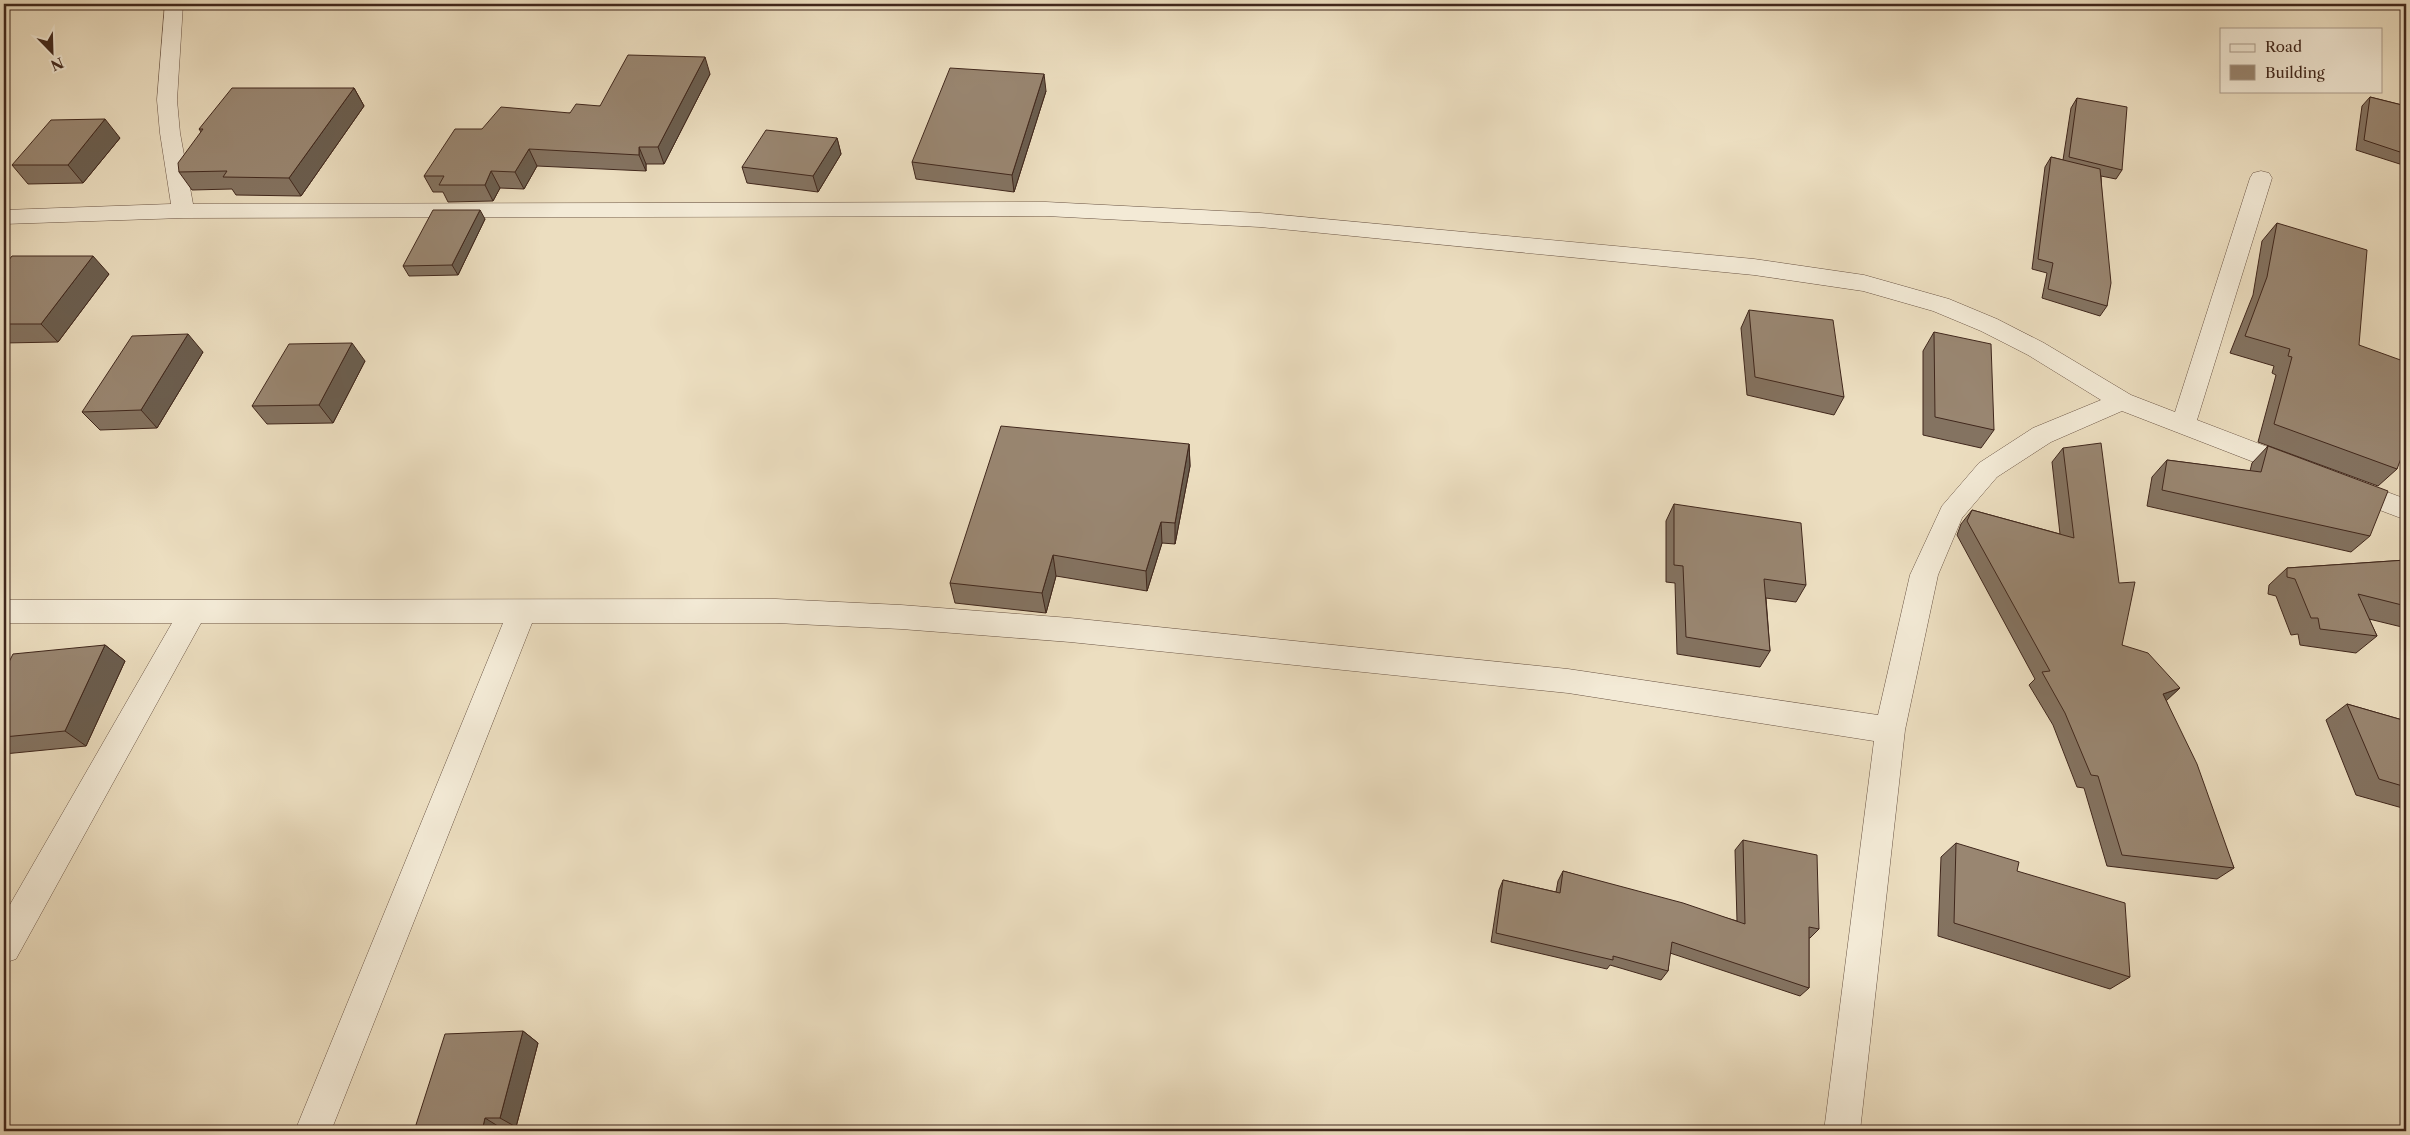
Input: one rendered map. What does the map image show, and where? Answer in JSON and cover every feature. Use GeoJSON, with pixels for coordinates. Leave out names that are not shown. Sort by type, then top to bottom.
{"type":"FeatureCollection","features":[{"type":"Feature","properties":{"kind":"street"},"geometry":{"type":"LineString","coordinates":[[174,4],[167,100],[170,133],[183,211]]}},
{"type":"Feature","properties":{"kind":"street"},"geometry":{"type":"LineString","coordinates":[[2183,426],[2261,178]]}},
{"type":"Feature","properties":{"kind":"street"},"geometry":{"type":"LineString","coordinates":[[4,216],[183,211],[1046,209],[1260,220],[1744,266],[1864,283],[1941,305],[1989,325],[2036,350],[2122,401],[2406,510]]}},
{"type":"Feature","properties":{"kind":"street"},"geometry":{"type":"LineString","coordinates":[[1842,1131],[1890,730],[1924,575],[1951,513],[1988,470],[2042,435],[2122,401]]}},
{"type":"Feature","properties":{"kind":"street"},"geometry":{"type":"LineString","coordinates":[[4,611],[776,611],[900,617],[1070,630],[1568,681],[1890,730]]}},
{"type":"Feature","properties":{"kind":"street"},"geometry":{"type":"LineString","coordinates":[[4,947],[193,611]]}},
{"type":"Feature","properties":{"kind":"street"},"geometry":{"type":"LineString","coordinates":[[313,1131],[522,611]]}},
{"type":"Feature","properties":{"kind":"building"},"geometry":{"type":"Polygon","coordinates":[[[628,55],[705,57],[658,147],[639,147],[639,155],[529,149],[515,172],[491,171],[485,185],[439,185],[444,176],[424,176],[455,129],[482,129],[501,107],[570,113],[576,104],[600,106],[628,55]]]}},
{"type":"Feature","properties":{"kind":"building"},"geometry":{"type":"Polygon","coordinates":[[[950,68],[1044,74],[1012,175],[912,162],[950,68]]]}},
{"type":"Feature","properties":{"kind":"building"},"geometry":{"type":"Polygon","coordinates":[[[232,88],[354,88],[289,178],[223,177],[227,171],[179,172],[178,163],[203,129],[199,129],[232,88]]]}},
{"type":"Feature","properties":{"kind":"building"},"geometry":{"type":"Polygon","coordinates":[[[2370,97],[2406,106],[2406,154],[2364,140],[2370,97]]]}},
{"type":"Feature","properties":{"kind":"building"},"geometry":{"type":"Polygon","coordinates":[[[2077,98],[2127,107],[2122,170],[2069,157],[2077,98]]]}},
{"type":"Feature","properties":{"kind":"building"},"geometry":{"type":"Polygon","coordinates":[[[105,119],[68,165],[12,165],[51,120],[105,119]]]}},
{"type":"Feature","properties":{"kind":"building"},"geometry":{"type":"Polygon","coordinates":[[[766,130],[837,138],[813,176],[742,167],[766,130]]]}},
{"type":"Feature","properties":{"kind":"building"},"geometry":{"type":"Polygon","coordinates":[[[2051,157],[2100,169],[2111,283],[2107,306],[2048,289],[2053,263],[2038,259],[2051,157]]]}},
{"type":"Feature","properties":{"kind":"building"},"geometry":{"type":"Polygon","coordinates":[[[433,210],[480,210],[452,265],[403,266],[433,210]]]}},
{"type":"Feature","properties":{"kind":"building"},"geometry":{"type":"Polygon","coordinates":[[[2277,223],[2367,250],[2359,345],[2406,362],[2406,445],[2397,469],[2274,424],[2292,357],[2288,356],[2290,349],[2245,336],[2267,277],[2277,223]]]}},
{"type":"Feature","properties":{"kind":"building"},"geometry":{"type":"Polygon","coordinates":[[[12,256],[93,256],[41,324],[4,324],[4,266],[12,256]]]}},
{"type":"Feature","properties":{"kind":"building"},"geometry":{"type":"Polygon","coordinates":[[[1749,310],[1833,320],[1844,397],[1755,377],[1749,310]]]}},
{"type":"Feature","properties":{"kind":"building"},"geometry":{"type":"Polygon","coordinates":[[[1934,332],[1991,344],[1994,430],[1935,417],[1934,332]]]}},
{"type":"Feature","properties":{"kind":"building"},"geometry":{"type":"Polygon","coordinates":[[[188,334],[141,410],[82,412],[132,336],[188,334]]]}},
{"type":"Feature","properties":{"kind":"building"},"geometry":{"type":"Polygon","coordinates":[[[352,343],[319,405],[252,406],[289,344],[352,343]]]}},
{"type":"Feature","properties":{"kind":"building"},"geometry":{"type":"Polygon","coordinates":[[[1001,426],[1189,444],[1175,523],[1161,522],[1146,571],[1053,555],[1042,593],[950,583],[1001,426]]]}},
{"type":"Feature","properties":{"kind":"building"},"geometry":{"type":"Polygon","coordinates":[[[2101,443],[2119,583],[2135,582],[2122,645],[2148,653],[2180,688],[2163,694],[2197,764],[2234,868],[2122,855],[2098,776],[2091,775],[2065,713],[2042,672],[2050,671],[1967,521],[1972,510],[2074,538],[2063,448],[2101,443]]]}},
{"type":"Feature","properties":{"kind":"building"},"geometry":{"type":"Polygon","coordinates":[[[2268,446],[2388,491],[2370,536],[2162,490],[2167,460],[2261,472],[2268,446]]]}},
{"type":"Feature","properties":{"kind":"building"},"geometry":{"type":"Polygon","coordinates":[[[1674,504],[1801,523],[1806,585],[1764,579],[1770,651],[1686,637],[1683,566],[1674,565],[1674,504]]]}},
{"type":"Feature","properties":{"kind":"building"},"geometry":{"type":"Polygon","coordinates":[[[2406,560],[2406,606],[2358,594],[2377,636],[2320,629],[2318,618],[2311,618],[2295,579],[2287,577],[2287,568],[2406,560]]]}},
{"type":"Feature","properties":{"kind":"building"},"geometry":{"type":"Polygon","coordinates":[[[105,645],[65,731],[4,737],[4,672],[13,654],[105,645]]]}},
{"type":"Feature","properties":{"kind":"building"},"geometry":{"type":"Polygon","coordinates":[[[2347,704],[2406,721],[2406,787],[2379,779],[2347,704]]]}},
{"type":"Feature","properties":{"kind":"building"},"geometry":{"type":"Polygon","coordinates":[[[1743,840],[1817,855],[1819,929],[1809,927],[1809,988],[1672,942],[1668,971],[1613,956],[1613,960],[1496,933],[1503,880],[1560,893],[1563,871],[1683,903],[1745,924],[1743,840]]]}},
{"type":"Feature","properties":{"kind":"building"},"geometry":{"type":"Polygon","coordinates":[[[1956,843],[2019,862],[2017,871],[2125,903],[2130,977],[1954,923],[1956,843]]]}},
{"type":"Feature","properties":{"kind":"building"},"geometry":{"type":"Polygon","coordinates":[[[523,1031],[500,1118],[485,1118],[482,1131],[414,1131],[445,1034],[523,1031]]]}}]}
